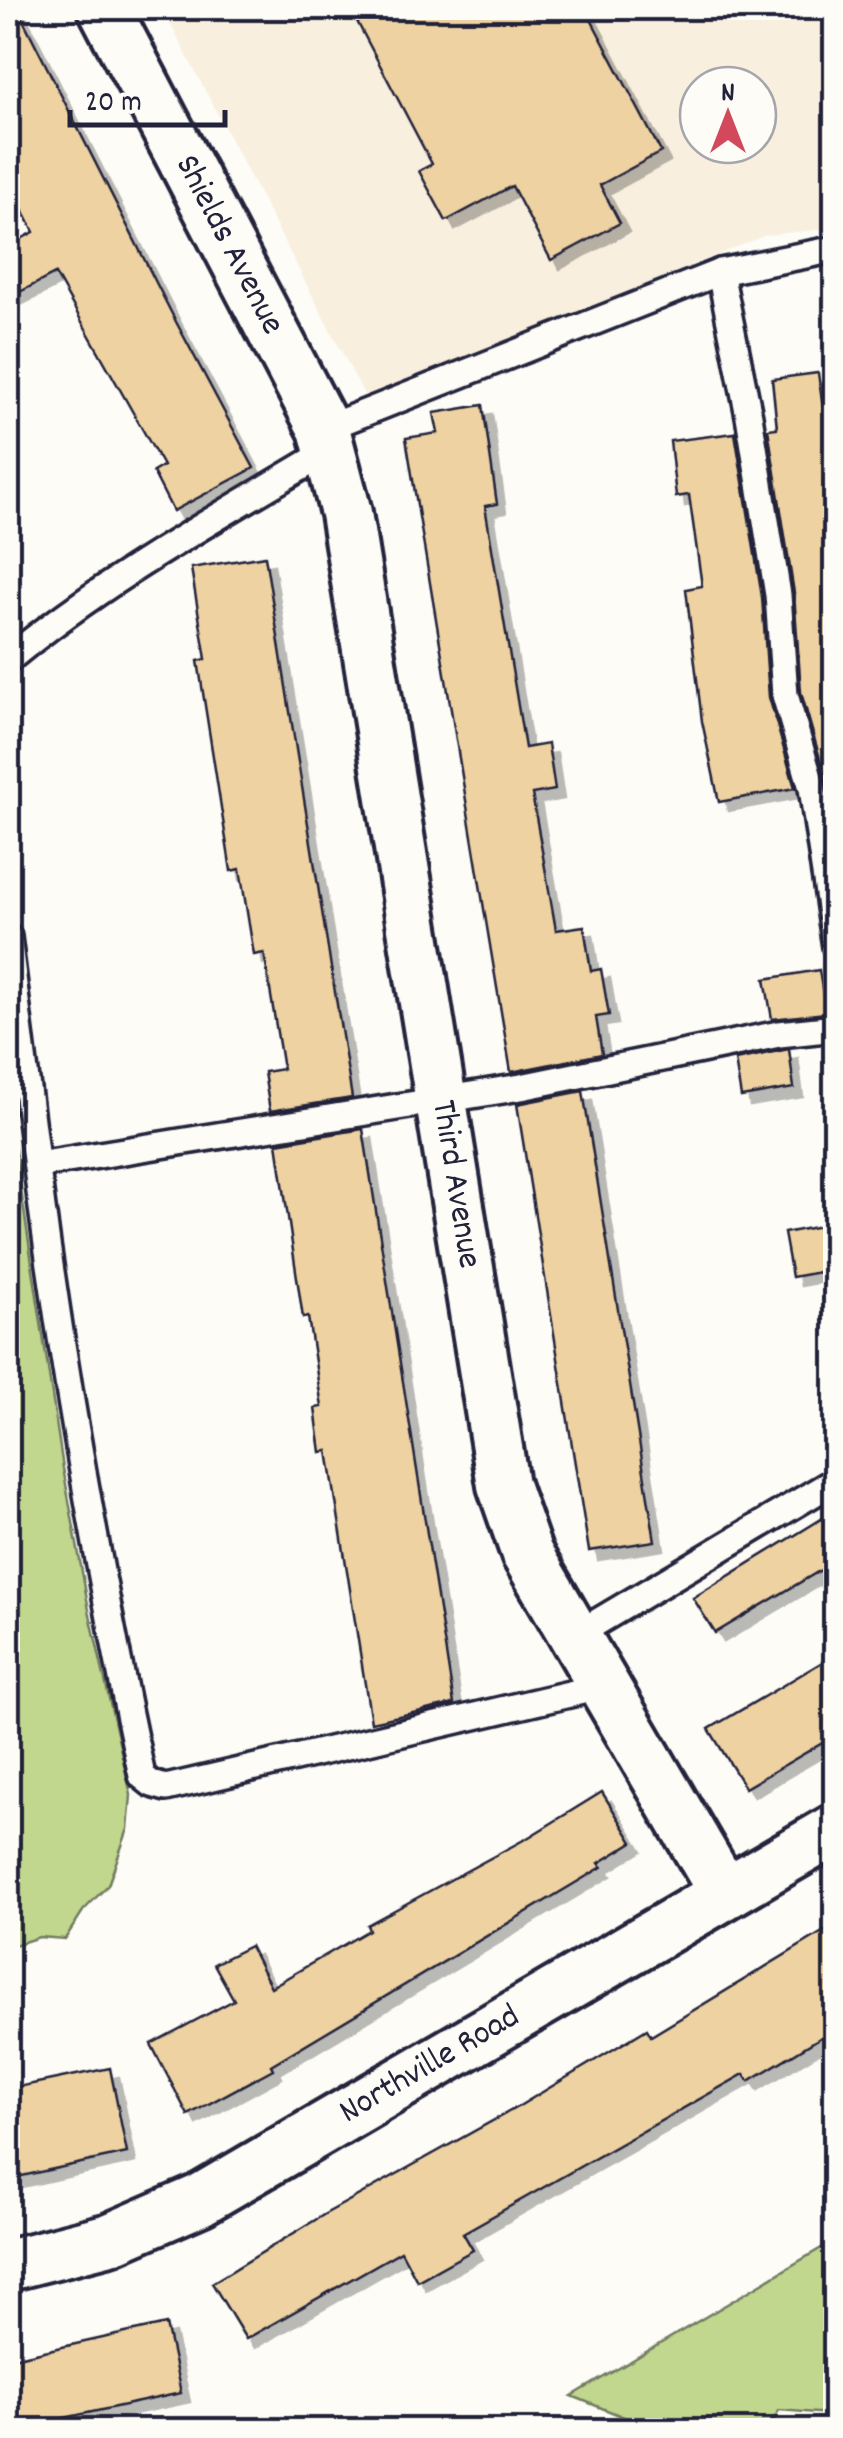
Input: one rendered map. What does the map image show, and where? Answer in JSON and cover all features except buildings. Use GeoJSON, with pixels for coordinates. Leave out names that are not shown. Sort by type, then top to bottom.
{"type":"FeatureCollection","features":[{"type":"Feature","properties":{"kind":"street","name":"Shields Avenue"},"geometry":{"type":"LineString","coordinates":[[104,8],[327,439]]}},
{"type":"Feature","properties":{"kind":"street","name":"Third Avenue"},"geometry":{"type":"LineString","coordinates":[[327,439],[346,513],[503,1485],[527,1554],[724,1892]]}},
{"type":"Feature","properties":{"kind":"street","name":"Northville Road"},"geometry":{"type":"LineString","coordinates":[[8,2265],[110,2239],[200,2200],[836,1829]]}},
{"type":"Feature","properties":{"kind":"lane"},"geometry":{"type":"LineString","coordinates":[[8,660],[55,621],[327,439],[720,272],[836,249]]}},
{"type":"Feature","properties":{"kind":"lane"},"geometry":{"type":"LineString","coordinates":[[720,272],[749,416],[775,578],[785,696],[812,788],[836,948]]}},
{"type":"Feature","properties":{"kind":"lane"},"geometry":{"type":"LineString","coordinates":[[8,937],[37,1165],[88,1505],[142,1776],[166,1788],[604,1686]]}},
{"type":"Feature","properties":{"kind":"lane"},"geometry":{"type":"LineString","coordinates":[[37,1165],[521,1087],[779,1034],[836,1028]]}},
{"type":"Feature","properties":{"kind":"lane"},"geometry":{"type":"LineString","coordinates":[[574,1636],[836,1480]]}},
{"type":"Feature","properties":{"kind":"shaded area"},"geometry":{"type":"Polygon","coordinates":[[[162,8],[835,8],[835,228],[766,235],[366,398],[162,8]]]}},
{"type":"Feature","properties":{"kind":"green space"},"geometry":{"type":"Polygon","coordinates":[[[8,1104],[63,1468],[89,1610],[131,1795],[128,1829],[108,1885],[83,1911],[65,1939],[39,1937],[8,1947],[8,1104]]]}},
{"type":"Feature","properties":{"kind":"green space"},"geometry":{"type":"Polygon","coordinates":[[[835,2240],[836,2404],[830,2414],[779,2410],[768,2430],[656,2430],[572,2396],[835,2240]]]}}]}
